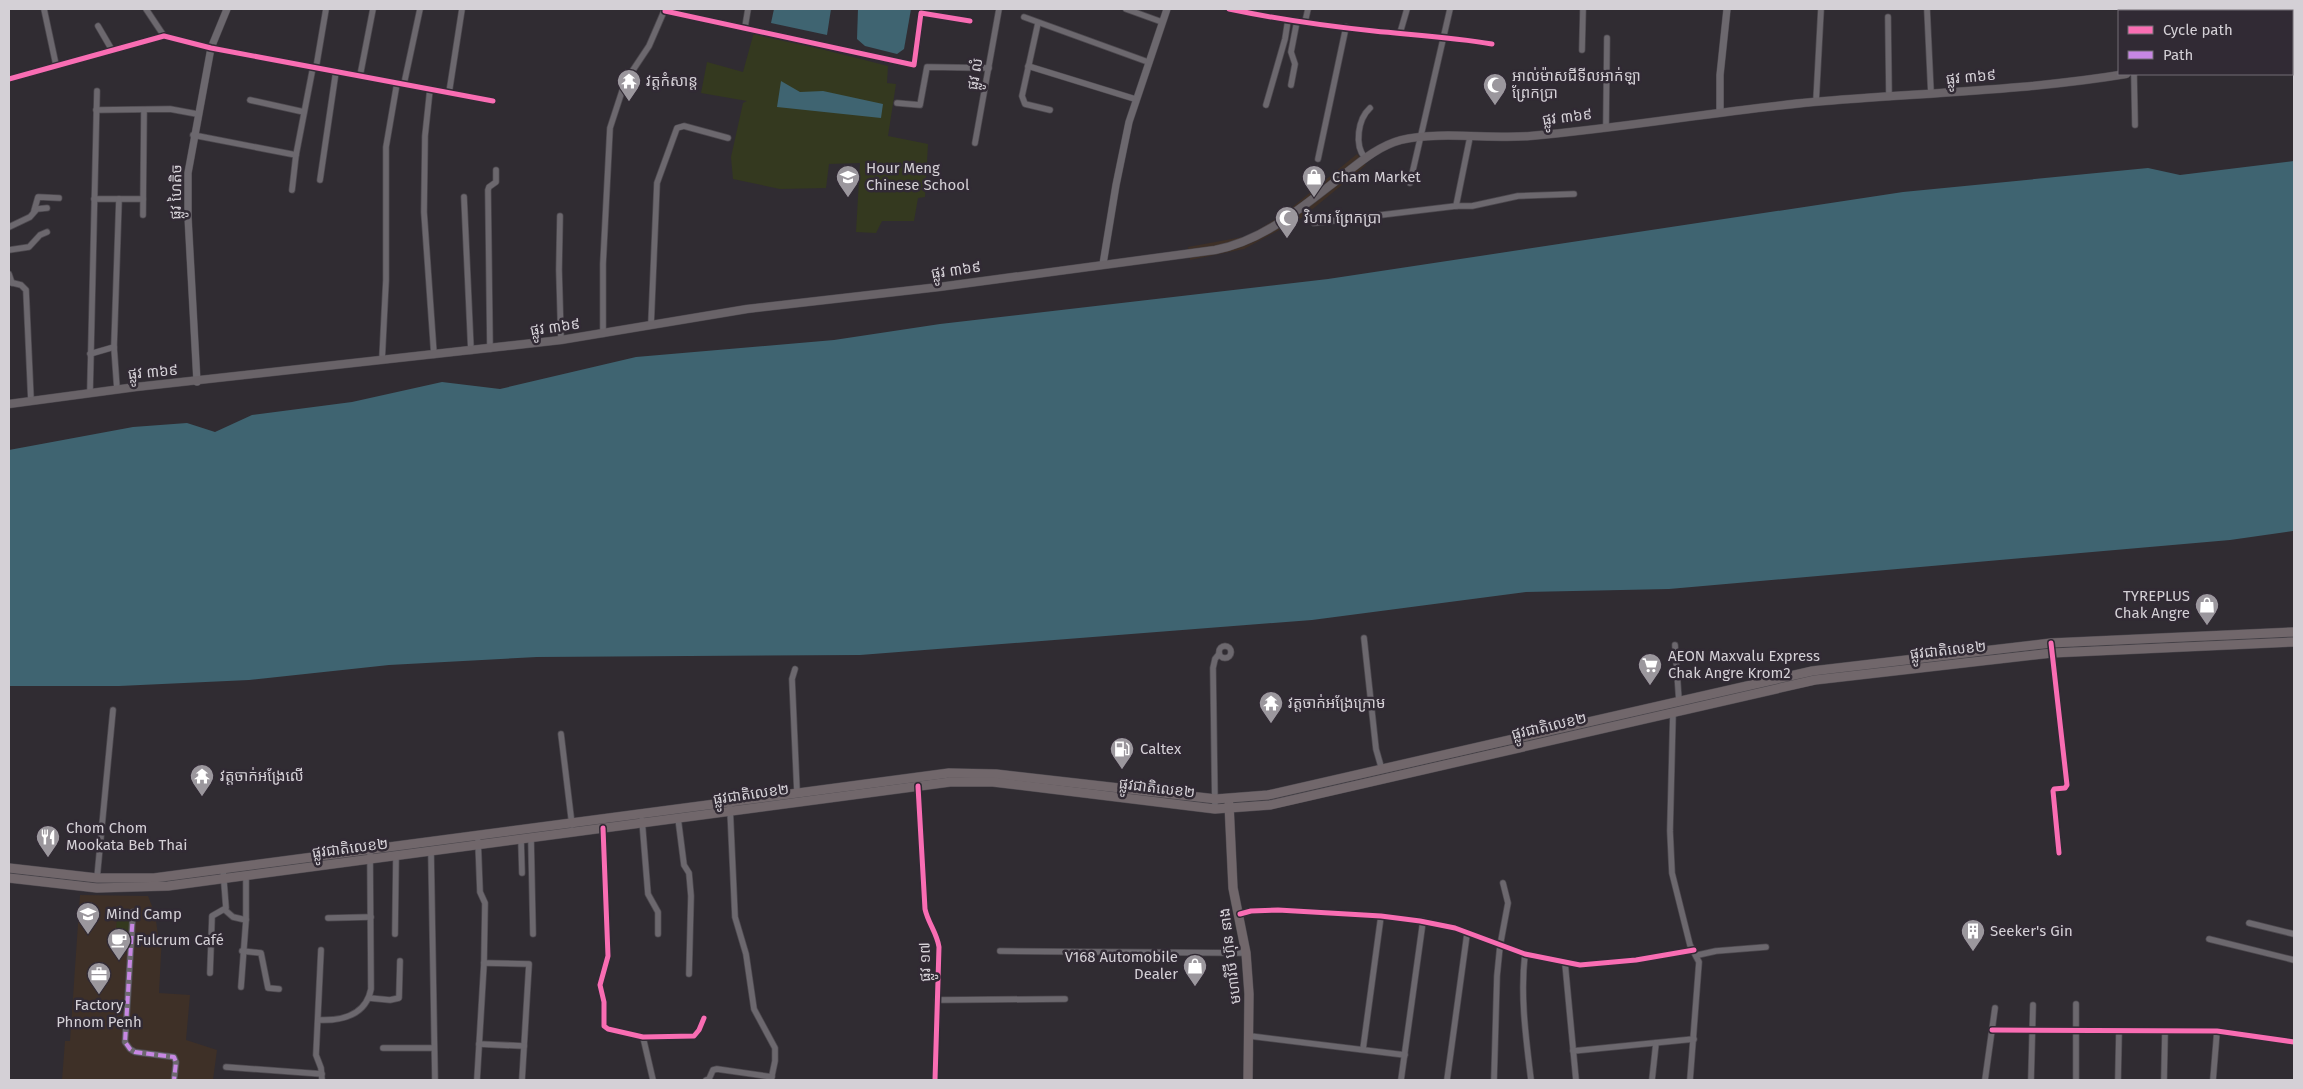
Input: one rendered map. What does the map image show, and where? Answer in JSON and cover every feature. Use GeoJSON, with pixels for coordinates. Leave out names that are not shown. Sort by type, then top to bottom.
{"type":"FeatureCollection","features":[{"type":"Feature","properties":{"kind":"main road","name":"ផ្លូវ ៣៦៩"},"geometry":{"type":"LineString","coordinates":[[9,404],[90,392],[197,382],[562,340],[747,309],[939,287],[1215,250],[1254,239],[1292,215],[1366,158],[1400,140],[1420,137],[1529,136],[1816,102],[2066,83],[2119,75]]}},
{"type":"Feature","properties":{"kind":"main road","name":"ផ្លូវជាតិលេខ២"},"geometry":{"type":"LineString","coordinates":[[9,868],[61,879],[134,888],[246,876],[370,854],[396,856],[431,851],[478,840],[532,838],[572,827],[603,828],[678,818],[797,792],[907,783],[918,786],[950,782],[993,782],[1216,804],[1282,803],[1462,761],[1532,739],[1679,701],[1812,671],[2051,643],[2294,632]]}},
{"type":"Feature","properties":{"kind":"main road","name":"ផ្លូវជាតិលេខ២"},"geometry":{"type":"LineString","coordinates":[[1229,804],[1460,751],[1673,712],[1815,680],[2052,653],[2294,642]]}},
{"type":"Feature","properties":{"kind":"main road"},"geometry":{"type":"LineString","coordinates":[[1460,751],[1462,761]]}},
{"type":"Feature","properties":{"kind":"main road","name":"ផ្លូវជាតិលេខ២"},"geometry":{"type":"LineString","coordinates":[[9,878],[154,878],[370,854],[572,827],[641,813],[729,806],[907,783],[949,773],[996,774],[1216,804]]}},
{"type":"Feature","properties":{"kind":"main road","name":"មហាវិថី ហ៊ុន នាង"},"geometry":{"type":"LineString","coordinates":[[1229,804],[1233,888],[1240,914],[1246,953],[1250,1036],[1248,1080]]}},
{"type":"Feature","properties":{"kind":"street"},"geometry":{"type":"LineString","coordinates":[[44,9],[56,66]]}},
{"type":"Feature","properties":{"kind":"street","name":"ផ្លូវ ហៃតិច"},"geometry":{"type":"LineString","coordinates":[[197,382],[188,217],[188,173],[193,135],[210,48],[227,9]]}},
{"type":"Feature","properties":{"kind":"street"},"geometry":{"type":"LineString","coordinates":[[292,190],[304,112],[326,9]]}},
{"type":"Feature","properties":{"kind":"street"},"geometry":{"type":"LineString","coordinates":[[360,76],[372,9]]}},
{"type":"Feature","properties":{"kind":"street"},"geometry":{"type":"LineString","coordinates":[[404,84],[420,9]]}},
{"type":"Feature","properties":{"kind":"street"},"geometry":{"type":"LineString","coordinates":[[449,93],[462,9]]}},
{"type":"Feature","properties":{"kind":"street"},"geometry":{"type":"LineString","coordinates":[[744,27],[748,9]]}},
{"type":"Feature","properties":{"kind":"street","name":"ផ្លូវ លំ"},"geometry":{"type":"LineString","coordinates":[[975,143],[999,9]]}},
{"type":"Feature","properties":{"kind":"street"},"geometry":{"type":"LineString","coordinates":[[1126,9],[1162,22]]}},
{"type":"Feature","properties":{"kind":"street"},"geometry":{"type":"LineString","coordinates":[[1103,264],[1121,157],[1136,99],[1167,9]]}},
{"type":"Feature","properties":{"kind":"street"},"geometry":{"type":"LineString","coordinates":[[1229,9],[1288,20],[1492,44]]}},
{"type":"Feature","properties":{"kind":"street"},"geometry":{"type":"LineString","coordinates":[[1305,22],[1308,9]]}},
{"type":"Feature","properties":{"kind":"street"},"geometry":{"type":"LineString","coordinates":[[1400,33],[1407,9]]}},
{"type":"Feature","properties":{"kind":"street"},"geometry":{"type":"LineString","coordinates":[[1410,183],[1450,9]]}},
{"type":"Feature","properties":{"kind":"street"},"geometry":{"type":"LineString","coordinates":[[1582,50],[1583,9]]}},
{"type":"Feature","properties":{"kind":"street"},"geometry":{"type":"LineString","coordinates":[[1720,112],[1720,75],[1727,9]]}},
{"type":"Feature","properties":{"kind":"street"},"geometry":{"type":"LineString","coordinates":[[1816,102],[1821,9]]}},
{"type":"Feature","properties":{"kind":"street"},"geometry":{"type":"LineString","coordinates":[[1927,9],[1931,94]]}},
{"type":"Feature","properties":{"kind":"street"},"geometry":{"type":"LineString","coordinates":[[149,10],[164,36]]}},
{"type":"Feature","properties":{"kind":"street"},"geometry":{"type":"LineString","coordinates":[[603,334],[603,264],[610,128],[625,82],[649,46],[665,10],[914,65],[989,68]]}},
{"type":"Feature","properties":{"kind":"street"},"geometry":{"type":"LineString","coordinates":[[914,65],[921,13],[970,21]]}},
{"type":"Feature","properties":{"kind":"street"},"geometry":{"type":"LineString","coordinates":[[1024,17],[1148,62]]}},
{"type":"Feature","properties":{"kind":"street"},"geometry":{"type":"LineString","coordinates":[[1888,17],[1889,97]]}},
{"type":"Feature","properties":{"kind":"street"},"geometry":{"type":"LineString","coordinates":[[1266,106],[1285,38],[1288,20]]}},
{"type":"Feature","properties":{"kind":"street"},"geometry":{"type":"LineString","coordinates":[[1291,85],[1295,64],[1291,52],[1297,21]]}},
{"type":"Feature","properties":{"kind":"street"},"geometry":{"type":"LineString","coordinates":[[1038,23],[1022,101],[1050,110]]}},
{"type":"Feature","properties":{"kind":"street"},"geometry":{"type":"LineString","coordinates":[[98,26],[112,50]]}},
{"type":"Feature","properties":{"kind":"street"},"geometry":{"type":"LineString","coordinates":[[1318,159],[1346,27]]}},
{"type":"Feature","properties":{"kind":"street"},"geometry":{"type":"LineString","coordinates":[[9,79],[164,36],[210,48],[494,101]]}},
{"type":"Feature","properties":{"kind":"street"},"geometry":{"type":"LineString","coordinates":[[1606,126],[1607,38]]}},
{"type":"Feature","properties":{"kind":"street"},"geometry":{"type":"LineString","coordinates":[[1028,66],[1136,99]]}},
{"type":"Feature","properties":{"kind":"street"},"geometry":{"type":"LineString","coordinates":[[896,103],[920,105],[927,67]]}},
{"type":"Feature","properties":{"kind":"street"},"geometry":{"type":"LineString","coordinates":[[320,180],[336,71]]}},
{"type":"Feature","properties":{"kind":"street"},"geometry":{"type":"LineString","coordinates":[[2134,75],[2135,125]]}},
{"type":"Feature","properties":{"kind":"street"},"geometry":{"type":"LineString","coordinates":[[382,360],[386,280],[386,147],[397,83]]}},
{"type":"Feature","properties":{"kind":"street"},"geometry":{"type":"LineString","coordinates":[[430,89],[425,136],[424,212],[434,355]]}},
{"type":"Feature","properties":{"kind":"street"},"geometry":{"type":"LineString","coordinates":[[90,392],[97,91]]}},
{"type":"Feature","properties":{"kind":"street"},"geometry":{"type":"LineString","coordinates":[[250,100],[304,112]]}},
{"type":"Feature","properties":{"kind":"street"},"geometry":{"type":"LineString","coordinates":[[1366,158],[1361,152],[1360,128],[1364,112],[1370,108]]}},
{"type":"Feature","properties":{"kind":"street"},"geometry":{"type":"LineString","coordinates":[[96,110],[170,109],[197,114]]}},
{"type":"Feature","properties":{"kind":"street"},"geometry":{"type":"LineString","coordinates":[[143,215],[144,110]]}},
{"type":"Feature","properties":{"kind":"street"},"geometry":{"type":"LineString","coordinates":[[651,325],[657,183],[677,128],[681,126],[728,138]]}},
{"type":"Feature","properties":{"kind":"street"},"geometry":{"type":"LineString","coordinates":[[193,135],[296,155]]}},
{"type":"Feature","properties":{"kind":"street"},"geometry":{"type":"LineString","coordinates":[[1456,206],[1470,137]]}},
{"type":"Feature","properties":{"kind":"street"},"geometry":{"type":"LineString","coordinates":[[490,349],[488,190],[496,182],[496,170]]}},
{"type":"Feature","properties":{"kind":"street"},"geometry":{"type":"LineString","coordinates":[[1314,224],[1456,206],[1472,206],[1518,196],[1574,194]]}},
{"type":"Feature","properties":{"kind":"street"},"geometry":{"type":"LineString","coordinates":[[9,227],[30,217],[38,197],[60,198]]}},
{"type":"Feature","properties":{"kind":"street"},"geometry":{"type":"LineString","coordinates":[[464,197],[471,351]]}},
{"type":"Feature","properties":{"kind":"street"},"geometry":{"type":"LineString","coordinates":[[94,199],[143,198]]}},
{"type":"Feature","properties":{"kind":"street"},"geometry":{"type":"LineString","coordinates":[[117,389],[114,347],[119,199]]}},
{"type":"Feature","properties":{"kind":"street"},"geometry":{"type":"LineString","coordinates":[[34,211],[47,208]]}},
{"type":"Feature","properties":{"kind":"street"},"geometry":{"type":"LineString","coordinates":[[560,216],[558,270],[562,340]]}},
{"type":"Feature","properties":{"kind":"street"},"geometry":{"type":"LineString","coordinates":[[9,250],[28,246],[40,235],[47,232]]}},
{"type":"Feature","properties":{"kind":"street"},"geometry":{"type":"LineString","coordinates":[[9,274],[10,282],[21,285],[26,290],[31,400]]}},
{"type":"Feature","properties":{"kind":"street"},"geometry":{"type":"LineString","coordinates":[[90,354],[114,347]]}},
{"type":"Feature","properties":{"kind":"street"},"geometry":{"type":"LineString","coordinates":[[1364,638],[1376,748],[1382,770]]}},
{"type":"Feature","properties":{"kind":"street"},"geometry":{"type":"LineString","coordinates":[[2051,643],[2067,785],[2065,788],[2054,789],[2053,791],[2059,853]]}},
{"type":"Feature","properties":{"kind":"street"},"geometry":{"type":"LineString","coordinates":[[1675,645],[1679,701]]}},
{"type":"Feature","properties":{"kind":"street"},"geometry":{"type":"LineString","coordinates":[[1216,804],[1213,668],[1215,659],[1220,654]]}},
{"type":"Feature","properties":{"kind":"street"},"geometry":{"type":"LineString","coordinates":[[795,669],[792,679],[797,792]]}},
{"type":"Feature","properties":{"kind":"street"},"geometry":{"type":"LineString","coordinates":[[97,878],[113,710]]}},
{"type":"Feature","properties":{"kind":"street"},"geometry":{"type":"LineString","coordinates":[[1673,712],[1670,830],[1672,873],[1690,944],[1699,962],[1690,1080]]}},
{"type":"Feature","properties":{"kind":"street"},"geometry":{"type":"LineString","coordinates":[[561,734],[572,827]]}},
{"type":"Feature","properties":{"kind":"street","name":"ផ្លូវ ១៧"},"geometry":{"type":"LineString","coordinates":[[918,786],[925,909],[938,940],[936,1080]]}},
{"type":"Feature","properties":{"kind":"street"},"geometry":{"type":"LineString","coordinates":[[706,1080],[709,1079],[713,1070],[717,1069],[772,1079],[775,1048],[754,1010],[745,946],[735,917],[729,806]]}},
{"type":"Feature","properties":{"kind":"street"},"geometry":{"type":"LineString","coordinates":[[641,813],[648,894],[658,912],[658,934]]}},
{"type":"Feature","properties":{"kind":"street"},"geometry":{"type":"LineString","coordinates":[[678,818],[684,865],[689,873],[691,896],[689,974]]}},
{"type":"Feature","properties":{"kind":"street"},"geometry":{"type":"LineString","coordinates":[[603,828],[608,956],[600,984],[604,1002],[604,1026],[643,1037],[694,1036],[700,1030],[704,1018]]}},
{"type":"Feature","properties":{"kind":"street"},"geometry":{"type":"LineString","coordinates":[[532,838],[533,934]]}},
{"type":"Feature","properties":{"kind":"street"},"geometry":{"type":"LineString","coordinates":[[520,839],[522,873]]}},
{"type":"Feature","properties":{"kind":"street"},"geometry":{"type":"LineString","coordinates":[[477,1080],[484,963],[485,903],[480,892],[478,840]]}},
{"type":"Feature","properties":{"kind":"street"},"geometry":{"type":"LineString","coordinates":[[431,851],[435,1080]]}},
{"type":"Feature","properties":{"kind":"street"},"geometry":{"type":"LineString","coordinates":[[319,1020],[345,1019],[357,1013],[369,998],[370,854]]}},
{"type":"Feature","properties":{"kind":"street"},"geometry":{"type":"LineString","coordinates":[[395,934],[396,856]]}},
{"type":"Feature","properties":{"kind":"street"},"geometry":{"type":"LineString","coordinates":[[223,869],[225,910],[232,917],[246,920]]}},
{"type":"Feature","properties":{"kind":"street"},"geometry":{"type":"LineString","coordinates":[[241,987],[242,951],[246,920],[246,876]]}},
{"type":"Feature","properties":{"kind":"street"},"geometry":{"type":"LineString","coordinates":[[1494,1080],[1500,946],[1508,903],[1503,883]]}},
{"type":"Feature","properties":{"kind":"street"},"geometry":{"type":"LineString","coordinates":[[210,972],[212,916],[225,910]]}},
{"type":"Feature","properties":{"kind":"street"},"geometry":{"type":"LineString","coordinates":[[1240,914],[1251,911],[1278,910],[1381,916],[1423,922],[1455,928],[1466,934],[1525,954],[1580,965],[1716,950],[1766,947]]}},
{"type":"Feature","properties":{"kind":"street"},"geometry":{"type":"LineString","coordinates":[[133,912],[125,1042],[135,1052],[174,1057],[176,1062],[174,1080]]}},
{"type":"Feature","properties":{"kind":"street"},"geometry":{"type":"LineString","coordinates":[[1363,1049],[1381,916]]}},
{"type":"Feature","properties":{"kind":"street"},"geometry":{"type":"LineString","coordinates":[[328,918],[371,917]]}},
{"type":"Feature","properties":{"kind":"street"},"geometry":{"type":"LineString","coordinates":[[1401,1080],[1423,922]]}},
{"type":"Feature","properties":{"kind":"street"},"geometry":{"type":"LineString","coordinates":[[2249,923],[2294,934]]}},
{"type":"Feature","properties":{"kind":"street"},"geometry":{"type":"LineString","coordinates":[[1447,1080],[1466,934]]}},
{"type":"Feature","properties":{"kind":"street"},"geometry":{"type":"LineString","coordinates":[[2209,939],[2294,960]]}},
{"type":"Feature","properties":{"kind":"street"},"geometry":{"type":"LineString","coordinates":[[226,1067],[322,1077],[316,1055],[321,950]]}},
{"type":"Feature","properties":{"kind":"street"},"geometry":{"type":"LineString","coordinates":[[242,951],[262,954],[268,988],[280,989]]}},
{"type":"Feature","properties":{"kind":"street"},"geometry":{"type":"LineString","coordinates":[[1000,951],[1246,953]]}},
{"type":"Feature","properties":{"kind":"street"},"geometry":{"type":"LineString","coordinates":[[1525,954],[1522,978],[1531,1080]]}},
{"type":"Feature","properties":{"kind":"street"},"geometry":{"type":"LineString","coordinates":[[369,998],[390,1000],[399,998],[400,961]]}},
{"type":"Feature","properties":{"kind":"street"},"geometry":{"type":"LineString","coordinates":[[484,963],[529,964],[522,1080]]}},
{"type":"Feature","properties":{"kind":"street"},"geometry":{"type":"LineString","coordinates":[[1565,963],[1576,1080],[1570,1080]]}},
{"type":"Feature","properties":{"kind":"street"},"geometry":{"type":"LineString","coordinates":[[937,1000],[1066,999]]}},
{"type":"Feature","properties":{"kind":"street"},"geometry":{"type":"LineString","coordinates":[[2076,1004],[2076,1080]]}},
{"type":"Feature","properties":{"kind":"street"},"geometry":{"type":"LineString","coordinates":[[2031,1080],[2032,1005]]}},
{"type":"Feature","properties":{"kind":"street"},"geometry":{"type":"LineString","coordinates":[[1985,1080],[1995,1008]]}},
{"type":"Feature","properties":{"kind":"street"},"geometry":{"type":"LineString","coordinates":[[1992,1030],[2217,1031],[2294,1042]]}},
{"type":"Feature","properties":{"kind":"street"},"geometry":{"type":"LineString","coordinates":[[2118,1080],[2119,1031]]}},
{"type":"Feature","properties":{"kind":"street"},"geometry":{"type":"LineString","coordinates":[[2164,1080],[2165,1031]]}},
{"type":"Feature","properties":{"kind":"street"},"geometry":{"type":"LineString","coordinates":[[2213,1080],[2217,1031]]}},
{"type":"Feature","properties":{"kind":"street"},"geometry":{"type":"LineString","coordinates":[[1250,1036],[1405,1055]]}},
{"type":"Feature","properties":{"kind":"street"},"geometry":{"type":"LineString","coordinates":[[643,1037],[653,1080]]}},
{"type":"Feature","properties":{"kind":"street"},"geometry":{"type":"LineString","coordinates":[[1573,1050],[1694,1040]]}},
{"type":"Feature","properties":{"kind":"street"},"geometry":{"type":"LineString","coordinates":[[1652,1080],[1656,1043]]}},
{"type":"Feature","properties":{"kind":"street"},"geometry":{"type":"LineString","coordinates":[[479,1044],[524,1046]]}},
{"type":"Feature","properties":{"kind":"street"},"geometry":{"type":"LineString","coordinates":[[383,1048],[434,1048]]}},
{"type":"Feature","properties":{"kind":"shaded area","name":"Cham Market"},"geometry":{"type":"Polygon","coordinates":[[[1357,154],[1366,165],[1303,217],[1244,249],[1190,260],[1188,247],[1248,236],[1284,214],[1357,154]]]}},
{"type":"Feature","properties":{"kind":"shaded area","name":"Factory Phnom Penh"},"geometry":{"type":"Polygon","coordinates":[[[80,895],[148,896],[155,914],[158,935],[162,935],[159,993],[190,995],[186,1040],[217,1050],[213,1080],[62,1080],[65,1041],[70,1041],[80,895]]]}},
{"type":"Feature","properties":{"kind":"green space"},"geometry":{"type":"Polygon","coordinates":[[[754,32],[888,66],[887,83],[896,84],[888,136],[928,144],[925,197],[918,198],[914,221],[882,221],[876,233],[856,232],[860,163],[829,164],[826,188],[780,189],[733,179],[731,157],[743,103],[747,101],[701,93],[707,62],[743,72],[754,32]]]}},
{"type":"Feature","properties":{"kind":"green space"},"geometry":{"type":"Polygon","coordinates":[[[117,917],[129,918],[130,932],[116,931],[117,917]]]}},
{"type":"Feature","properties":{"kind":"water"},"geometry":{"type":"Polygon","coordinates":[[[774,9],[831,9],[827,35],[771,23],[774,9]]]}},
{"type":"Feature","properties":{"kind":"water"},"geometry":{"type":"Polygon","coordinates":[[[858,9],[911,9],[904,49],[897,54],[865,46],[857,39],[858,9]]]}},
{"type":"Feature","properties":{"kind":"water"},"geometry":{"type":"Polygon","coordinates":[[[781,81],[800,92],[823,91],[883,104],[881,118],[777,107],[781,81]]]}},
{"type":"Feature","properties":{"kind":"water"},"geometry":{"type":"Polygon","coordinates":[[[2294,161],[2293,531],[2230,540],[1669,589],[1526,592],[1312,620],[860,655],[537,657],[389,665],[249,680],[119,686],[9,686],[9,450],[133,427],[187,423],[215,432],[252,415],[352,402],[442,382],[500,389],[636,357],[834,340],[940,324],[1328,279],[1903,192],[2148,168],[2180,175],[2294,161]]]}},
{"type":"Feature","properties":{"kind":"marked path"},"geometry":{"type":"LineString","coordinates":[[133,912],[125,1042],[135,1052],[174,1057],[176,1062],[174,1080]]}},
{"type":"Feature","properties":{"kind":"cycle path"},"geometry":{"type":"LineString","coordinates":[[1229,9],[1319,24],[1492,44]]}},
{"type":"Feature","properties":{"kind":"cycle path"},"geometry":{"type":"LineString","coordinates":[[665,11],[914,65],[921,13],[970,21]]}},
{"type":"Feature","properties":{"kind":"cycle path"},"geometry":{"type":"LineString","coordinates":[[9,79],[164,36],[211,48],[493,101]]}},
{"type":"Feature","properties":{"kind":"cycle path"},"geometry":{"type":"LineString","coordinates":[[2051,643],[2067,785],[2065,788],[2054,789],[2053,791],[2059,853]]}},
{"type":"Feature","properties":{"kind":"cycle path"},"geometry":{"type":"LineString","coordinates":[[918,786],[925,909],[939,947],[935,1080]]}},
{"type":"Feature","properties":{"kind":"cycle path"},"geometry":{"type":"LineString","coordinates":[[603,828],[608,956],[600,985],[604,1002],[604,1026],[608,1029],[643,1037],[694,1036],[704,1018]]}},
{"type":"Feature","properties":{"kind":"cycle path"},"geometry":{"type":"LineString","coordinates":[[1240,914],[1251,911],[1278,910],[1381,916],[1420,921],[1455,928],[1525,954],[1580,965],[1636,960],[1694,950]]}},
{"type":"Feature","properties":{"kind":"cycle path"},"geometry":{"type":"LineString","coordinates":[[1992,1030],[2217,1031],[2294,1042]]}},
{"type":"Feature","properties":{"kind":"place","name":"វត្តកំសាន្ត"},"geometry":{"type":"Point","coordinates":[629,102]}},
{"type":"Feature","properties":{"kind":"place","name":"អាល់ម៉ាសជីទីលអាក់ឡា ព្រែកប្រា"},"geometry":{"type":"Point","coordinates":[1495,106]}},
{"type":"Feature","properties":{"kind":"place","name":"Hour Meng Chinese School"},"geometry":{"type":"Point","coordinates":[848,198]}},
{"type":"Feature","properties":{"kind":"place","name":"Cham Market"},"geometry":{"type":"Point","coordinates":[1314,198]}},
{"type":"Feature","properties":{"kind":"place","name":"វិហារ ព្រែកប្រា"},"geometry":{"type":"Point","coordinates":[1287,239]}},
{"type":"Feature","properties":{"kind":"place","name":"TYREPLUS Chak Angre"},"geometry":{"type":"Point","coordinates":[2207,626]}},
{"type":"Feature","properties":{"kind":"place","name":"AEON Maxvalu Express Chak Angre Krom2"},"geometry":{"type":"Point","coordinates":[1650,686]}},
{"type":"Feature","properties":{"kind":"place","name":"វត្តចាក់អង្រែក្រោម"},"geometry":{"type":"Point","coordinates":[1271,724]}},
{"type":"Feature","properties":{"kind":"place","name":"Caltex"},"geometry":{"type":"Point","coordinates":[1122,770]}},
{"type":"Feature","properties":{"kind":"place","name":"វត្តចាក់អង្រែលើ"},"geometry":{"type":"Point","coordinates":[202,797]}},
{"type":"Feature","properties":{"kind":"place","name":"Chom Chom Mookata Beb Thai"},"geometry":{"type":"Point","coordinates":[48,858]}},
{"type":"Feature","properties":{"kind":"place","name":"Mind Camp"},"geometry":{"type":"Point","coordinates":[88,935]}},
{"type":"Feature","properties":{"kind":"place","name":"Seeker's Gin"},"geometry":{"type":"Point","coordinates":[1973,952]}},
{"type":"Feature","properties":{"kind":"place","name":"Fulcrum Café"},"geometry":{"type":"Point","coordinates":[119,961]}},
{"type":"Feature","properties":{"kind":"place","name":"V168 Automobile Dealer"},"geometry":{"type":"Point","coordinates":[1195,987]}},
{"type":"Feature","properties":{"kind":"place","name":"Factory Phnom Penh"},"geometry":{"type":"Point","coordinates":[99,995]}}]}
